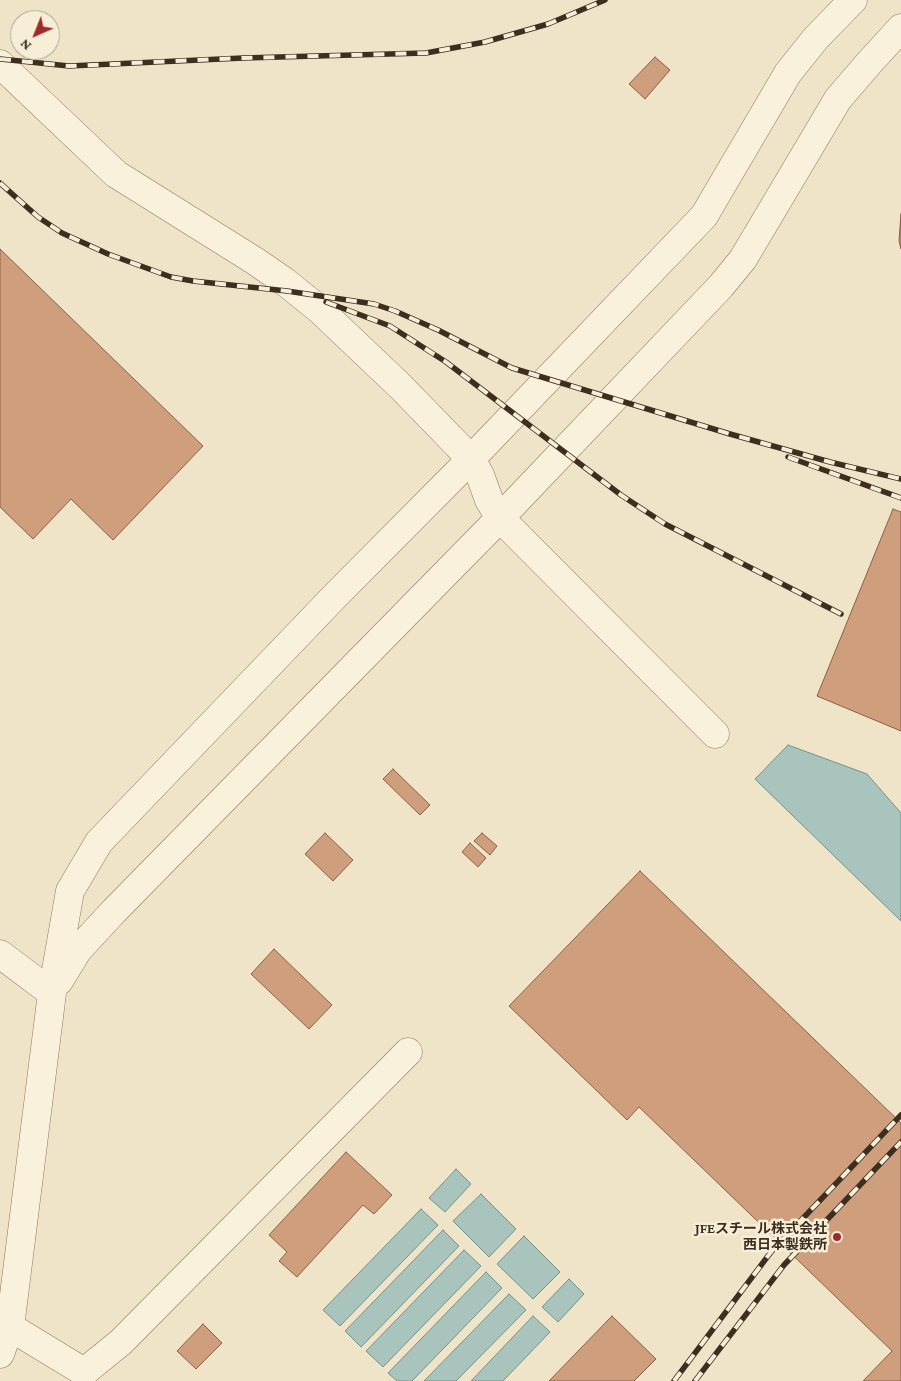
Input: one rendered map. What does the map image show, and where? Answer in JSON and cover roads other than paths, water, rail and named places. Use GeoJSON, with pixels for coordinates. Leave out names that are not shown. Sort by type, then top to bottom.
{"type":"FeatureCollection","features":[{"type":"Feature","properties":{"kind":"lane"},"geometry":{"type":"LineString","coordinates":[[0,1354],[10,1327],[52,993],[70,891],[99,842],[335,596],[471,460],[704,216],[788,73],[816,38],[853,0]]}},
{"type":"Feature","properties":{"kind":"lane"},"geometry":{"type":"LineString","coordinates":[[52,993],[78,950],[114,911],[500,518],[721,286],[743,260],[838,99],[901,28]]}},
{"type":"Feature","properties":{"kind":"lane"},"geometry":{"type":"LineString","coordinates":[[0,64],[116,174],[255,261],[320,310],[401,387],[471,460],[480,475],[489,500],[500,518],[715,734]]}},
{"type":"Feature","properties":{"kind":"lane"},"geometry":{"type":"LineString","coordinates":[[0,954],[52,993]]}},
{"type":"Feature","properties":{"kind":"lane"},"geometry":{"type":"LineString","coordinates":[[10,1327],[83,1376],[121,1342],[408,1052]]}},
{"type":"Feature","properties":{"kind":"water"},"geometry":{"type":"Polygon","coordinates":[[[788,745],[867,774],[901,813],[901,921],[755,779],[788,745]]]}},
{"type":"Feature","properties":{"kind":"water"},"geometry":{"type":"Polygon","coordinates":[[[456,1169],[471,1184],[445,1212],[429,1198],[456,1169]]]}},
{"type":"Feature","properties":{"kind":"water"},"geometry":{"type":"Polygon","coordinates":[[[481,1194],[516,1229],[489,1257],[453,1221],[481,1194]]]}},
{"type":"Feature","properties":{"kind":"water"},"geometry":{"type":"Polygon","coordinates":[[[421,1209],[438,1225],[340,1326],[323,1310],[421,1209]]]}},
{"type":"Feature","properties":{"kind":"water"},"geometry":{"type":"Polygon","coordinates":[[[443,1230],[459,1246],[361,1347],[345,1331],[443,1230]]]}},
{"type":"Feature","properties":{"kind":"water"},"geometry":{"type":"Polygon","coordinates":[[[524,1236],[560,1272],[533,1299],[497,1264],[524,1236]]]}},
{"type":"Feature","properties":{"kind":"water"},"geometry":{"type":"Polygon","coordinates":[[[464,1250],[481,1266],[383,1367],[366,1351],[464,1250]]]}},
{"type":"Feature","properties":{"kind":"water"},"geometry":{"type":"Polygon","coordinates":[[[486,1272],[502,1288],[412,1381],[397,1381],[388,1373],[486,1272]]]}},
{"type":"Feature","properties":{"kind":"water"},"geometry":{"type":"Polygon","coordinates":[[[569,1279],[584,1294],[558,1322],[542,1307],[569,1279]]]}},
{"type":"Feature","properties":{"kind":"water"},"geometry":{"type":"Polygon","coordinates":[[[509,1294],[526,1310],[456,1381],[424,1381],[509,1294]]]}},
{"type":"Feature","properties":{"kind":"water"},"geometry":{"type":"Polygon","coordinates":[[[533,1316],[550,1332],[503,1381],[471,1381],[533,1316]]]}},
{"type":"Feature","properties":{"kind":"railway"},"geometry":{"type":"LineString","coordinates":[[0,59],[69,66],[243,58],[426,53],[485,42],[548,24],[605,0]]}},
{"type":"Feature","properties":{"kind":"railway"},"geometry":{"type":"LineString","coordinates":[[0,183],[38,217],[62,233],[108,254],[171,277],[374,304],[438,330],[512,368],[730,434],[830,462],[901,479]]}},
{"type":"Feature","properties":{"kind":"railway"},"geometry":{"type":"LineString","coordinates":[[326,302],[390,326],[446,362],[621,495],[665,524],[841,614]]}},
{"type":"Feature","properties":{"kind":"railway"},"geometry":{"type":"LineString","coordinates":[[788,457],[901,498]]}},
{"type":"Feature","properties":{"kind":"railway"},"geometry":{"type":"LineString","coordinates":[[674,1381],[771,1252],[901,1115]]}},
{"type":"Feature","properties":{"kind":"railway"},"geometry":{"type":"LineString","coordinates":[[695,1381],[784,1265],[901,1142]]}},
{"type":"Feature","properties":{"kind":"place","name":"JFEスチール株式会社 西日本製鉄所"},"geometry":{"type":"Point","coordinates":[837,1237]}}]}
